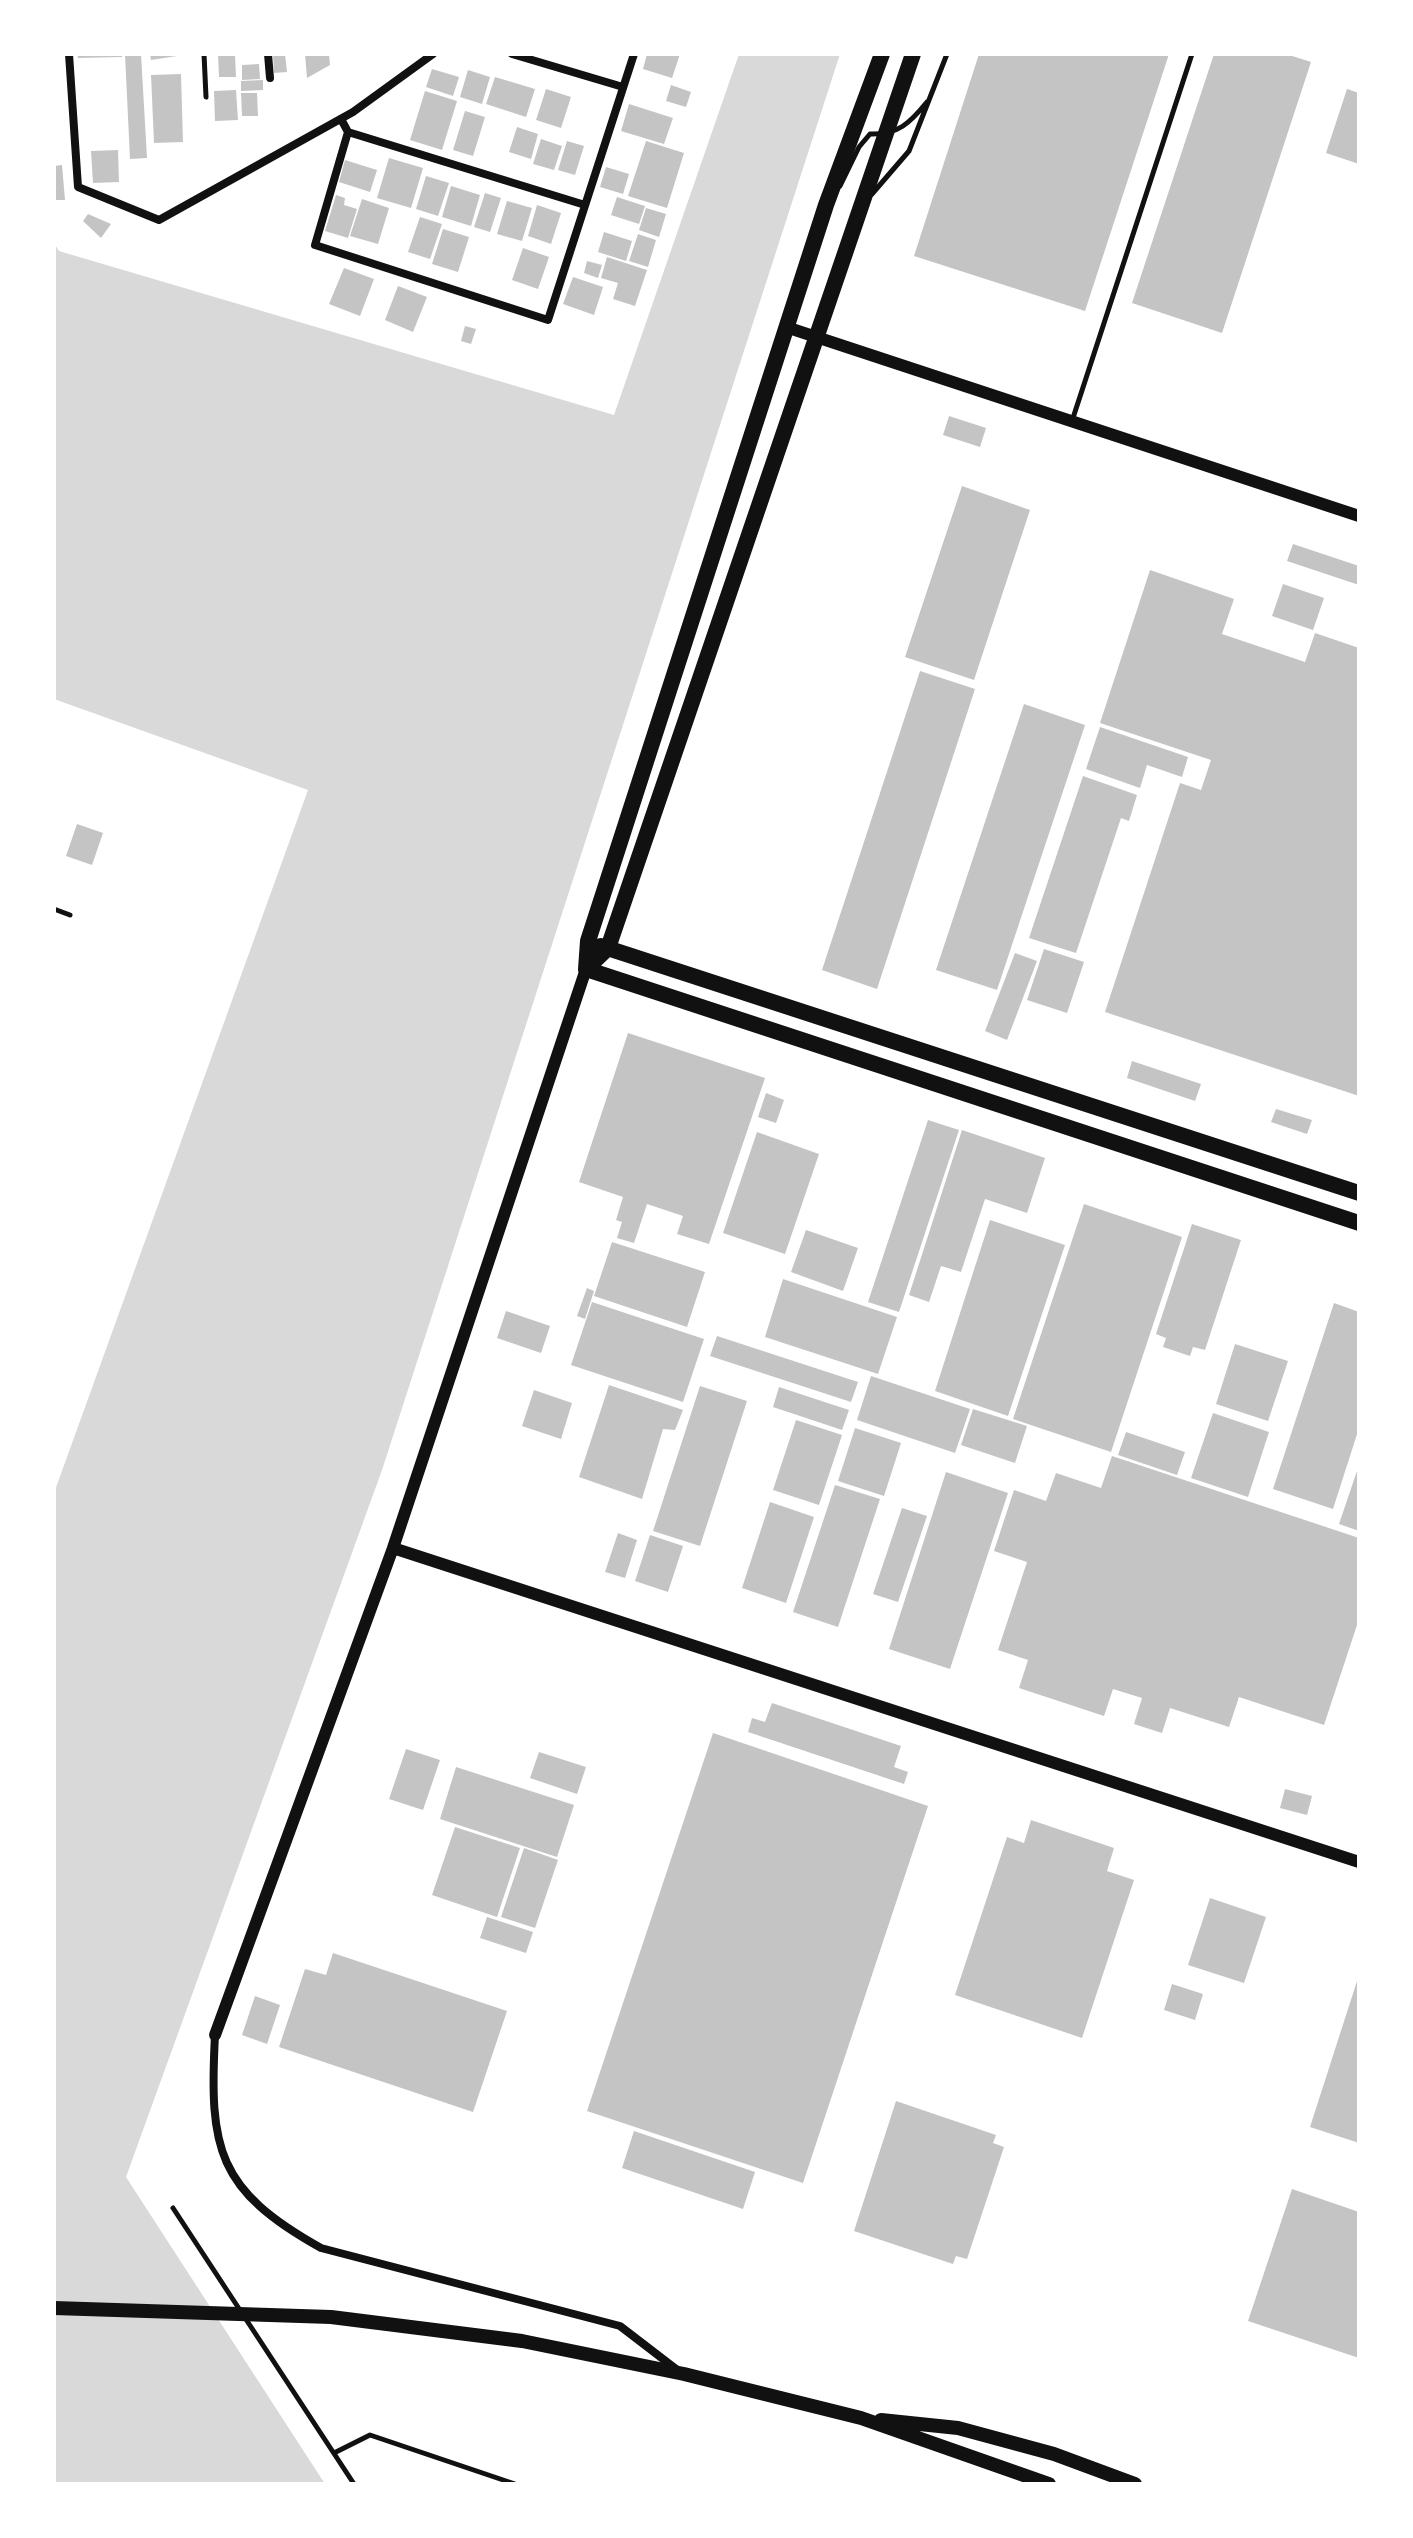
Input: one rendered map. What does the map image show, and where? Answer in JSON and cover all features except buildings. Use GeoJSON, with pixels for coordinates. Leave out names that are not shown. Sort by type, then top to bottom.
{"type":"FeatureCollection","features":[{"type":"Feature","properties":{"kind":"main road"},"geometry":{"type":"LineString","coordinates":[[586,969],[588,941],[789,328],[826,205],[882,54]]}},
{"type":"Feature","properties":{"kind":"main road"},"geometry":{"type":"LineString","coordinates":[[586,969],[608,948],[913,54]]}},
{"type":"Feature","properties":{"kind":"main road"},"geometry":{"type":"LineString","coordinates":[[588,941],[1359,1193]]}},
{"type":"Feature","properties":{"kind":"main road"},"geometry":{"type":"LineString","coordinates":[[586,969],[1359,1223]]}},
{"type":"Feature","properties":{"kind":"main road"},"geometry":{"type":"LineString","coordinates":[[54,2308],[331,2317],[522,2341],[684,2374],[861,2418],[1049,2484]]}},
{"type":"Feature","properties":{"kind":"main road"},"geometry":{"type":"LineString","coordinates":[[861,2418],[958,2428],[1054,2454],[1135,2484]]}},
{"type":"Feature","properties":{"kind":"street"},"geometry":{"type":"LineString","coordinates":[[69,54],[78,187],[159,220],[341,119],[433,54]]}},
{"type":"Feature","properties":{"kind":"street"},"geometry":{"type":"LineString","coordinates":[[268,54],[270,78]]}},
{"type":"Feature","properties":{"kind":"street"},"geometry":{"type":"LineString","coordinates":[[512,54],[623,87]]}},
{"type":"Feature","properties":{"kind":"street"},"geometry":{"type":"LineString","coordinates":[[348,132],[315,245],[548,320],[634,54]]}},
{"type":"Feature","properties":{"kind":"street"},"geometry":{"type":"LineString","coordinates":[[341,119],[348,132],[585,205]]}},
{"type":"Feature","properties":{"kind":"street"},"geometry":{"type":"LineString","coordinates":[[789,328],[1359,516]]}},
{"type":"Feature","properties":{"kind":"street"},"geometry":{"type":"LineString","coordinates":[[586,969],[393,1548],[215,2035],[213,2118],[223,2153],[236,2180],[256,2206],[280,2225],[321,2248],[620,2326],[684,2374]]}},
{"type":"Feature","properties":{"kind":"street"},"geometry":{"type":"LineString","coordinates":[[393,1548],[1359,1862]]}},
{"type":"Feature","properties":{"kind":"lane"},"geometry":{"type":"LineString","coordinates":[[204,54],[206,97]]}},
{"type":"Feature","properties":{"kind":"lane"},"geometry":{"type":"LineString","coordinates":[[861,206],[909,151],[947,54]]}},
{"type":"Feature","properties":{"kind":"lane"},"geometry":{"type":"LineString","coordinates":[[1072,421],[1192,54]]}},
{"type":"Feature","properties":{"kind":"lane"},"geometry":{"type":"LineString","coordinates":[[826,205],[845,180],[859,147],[870,134],[885,134],[908,126],[930,98]]}},
{"type":"Feature","properties":{"kind":"lane"},"geometry":{"type":"LineString","coordinates":[[54,909],[70,915]]}},
{"type":"Feature","properties":{"kind":"lane"},"geometry":{"type":"LineString","coordinates":[[173,2208],[354,2484]]}},
{"type":"Feature","properties":{"kind":"lane"},"geometry":{"type":"LineString","coordinates":[[334,2453],[370,2435],[515,2484]]}},
{"type":"Feature","properties":{"kind":"shaded area"},"geometry":{"type":"Polygon","coordinates":[[[739,54],[840,54],[382,1470],[126,2177],[325,2484],[54,2484],[54,1493],[308,790],[54,699],[54,243],[59,251],[614,415],[739,54]]]}}]}
